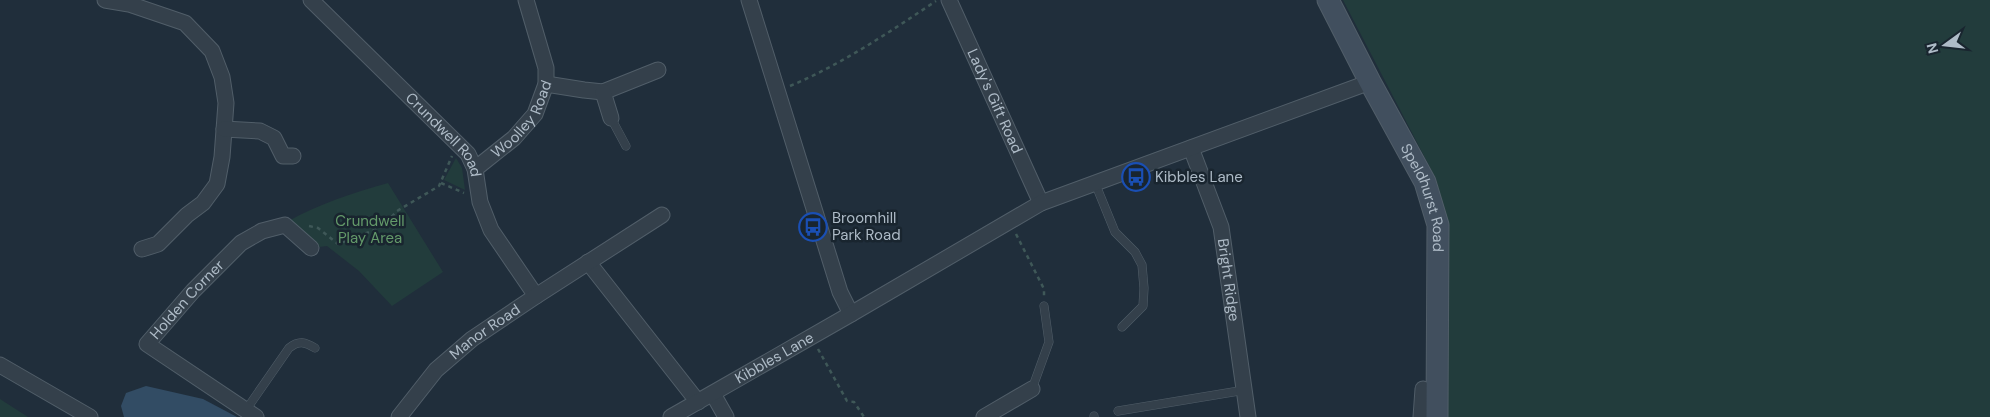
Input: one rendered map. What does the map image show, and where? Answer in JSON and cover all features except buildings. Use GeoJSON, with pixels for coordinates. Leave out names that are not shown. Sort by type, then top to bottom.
{"type":"FeatureCollection","features":[{"type":"Feature","properties":{"kind":"street"},"geometry":{"type":"LineString","coordinates":[[105,0],[129,4],[185,23],[212,52],[222,77],[226,103],[222,157],[216,184],[203,203],[187,215],[158,244],[142,249]]}},
{"type":"Feature","properties":{"kind":"street","name":"Crundwell Road"},"geometry":{"type":"LineString","coordinates":[[311,0],[460,144],[468,154],[475,169],[480,202],[491,230],[536,296]]}},
{"type":"Feature","properties":{"kind":"street","name":"Woolley Road"},"geometry":{"type":"LineString","coordinates":[[475,169],[514,138],[535,114],[546,84],[546,68],[526,0]]}},
{"type":"Feature","properties":{"kind":"street"},"geometry":{"type":"LineString","coordinates":[[749,0],[840,292],[851,314]]}},
{"type":"Feature","properties":{"kind":"street","name":"Lady's Gift Road"},"geometry":{"type":"LineString","coordinates":[[949,0],[1041,203]]}},
{"type":"Feature","properties":{"kind":"street","name":"Speldhurst Road"},"geometry":{"type":"LineString","coordinates":[[1328,0],[1370,82],[1425,182],[1438,225],[1437,417]]}},
{"type":"Feature","properties":{"kind":"street"},"geometry":{"type":"LineString","coordinates":[[546,84],[603,92],[658,70]]}},
{"type":"Feature","properties":{"kind":"street","name":"Kibbles Lane"},"geometry":{"type":"LineString","coordinates":[[671,417],[1041,203],[1370,82]]}},
{"type":"Feature","properties":{"kind":"street"},"geometry":{"type":"LineString","coordinates":[[603,92],[611,118]]}},
{"type":"Feature","properties":{"kind":"street"},"geometry":{"type":"LineString","coordinates":[[224,129],[260,131],[274,138],[283,156],[293,156]]}},
{"type":"Feature","properties":{"kind":"street","name":"Bright Ridge"},"geometry":{"type":"LineString","coordinates":[[1191,148],[1221,227],[1248,417]]}},
{"type":"Feature","properties":{"kind":"street","name":"Manor Road"},"geometry":{"type":"LineString","coordinates":[[399,417],[436,370],[472,339],[662,215]]}},
{"type":"Feature","properties":{"kind":"street"},"geometry":{"type":"LineString","coordinates":[[285,226],[311,248]]}},
{"type":"Feature","properties":{"kind":"street","name":"Holden Corner"},"geometry":{"type":"LineString","coordinates":[[251,414],[147,344],[193,291],[241,242],[262,231],[285,226]]}},
{"type":"Feature","properties":{"kind":"street"},"geometry":{"type":"LineString","coordinates":[[588,262],[698,402]]}},
{"type":"Feature","properties":{"kind":"street"},"geometry":{"type":"LineString","coordinates":[[0,365],[90,417]]}},
{"type":"Feature","properties":{"kind":"street"},"geometry":{"type":"LineString","coordinates":[[984,417],[1032,389]]}},
{"type":"Feature","properties":{"kind":"street"},"geometry":{"type":"LineString","coordinates":[[1421,417],[1423,389]]}},
{"type":"Feature","properties":{"kind":"street"},"geometry":{"type":"LineString","coordinates":[[713,394],[726,417]]}},
{"type":"Feature","properties":{"kind":"lane"},"geometry":{"type":"LineString","coordinates":[[611,118],[626,146]]}},
{"type":"Feature","properties":{"kind":"lane"},"geometry":{"type":"LineString","coordinates":[[1095,183],[1115,232],[1135,252],[1142,265],[1143,306],[1122,327]]}},
{"type":"Feature","properties":{"kind":"lane"},"geometry":{"type":"LineString","coordinates":[[1032,389],[1049,342],[1044,306]]}},
{"type":"Feature","properties":{"kind":"lane"},"geometry":{"type":"LineString","coordinates":[[251,414],[289,348],[299,342],[306,342],[315,348]]}},
{"type":"Feature","properties":{"kind":"lane"},"geometry":{"type":"LineString","coordinates":[[1118,411],[1245,390]]}},
{"type":"Feature","properties":{"kind":"path"},"geometry":{"type":"LineString","coordinates":[[777,92],[821,73],[937,0]]}},
{"type":"Feature","properties":{"kind":"path"},"geometry":{"type":"LineString","coordinates":[[285,226],[306,225],[318,228],[338,244],[382,227],[397,211],[439,186],[460,144]]}},
{"type":"Feature","properties":{"kind":"path"},"geometry":{"type":"LineString","coordinates":[[441,182],[480,202]]}},
{"type":"Feature","properties":{"kind":"path"},"geometry":{"type":"LineString","coordinates":[[1010,221],[1044,289],[1044,306]]}},
{"type":"Feature","properties":{"kind":"path"},"geometry":{"type":"LineString","coordinates":[[811,336],[847,401],[854,402],[864,417]]}},
{"type":"Feature","properties":{"kind":"green space"},"geometry":{"type":"Polygon","coordinates":[[[1343,0],[1990,0],[1990,417],[1448,417],[1447,223],[1436,179],[1343,0]]]}},
{"type":"Feature","properties":{"kind":"green space"},"geometry":{"type":"Polygon","coordinates":[[[456,158],[462,168],[465,190],[444,180],[456,158]]]}},
{"type":"Feature","properties":{"kind":"green space","name":"Crundwell Play Area"},"geometry":{"type":"Polygon","coordinates":[[[388,183],[443,272],[392,306],[359,271],[327,246],[311,248],[287,222],[336,200],[388,183]]]}},
{"type":"Feature","properties":{"kind":"green space"},"geometry":{"type":"Polygon","coordinates":[[[0,399],[28,417],[0,417],[0,399]]]}},
{"type":"Feature","properties":{"kind":"water"},"geometry":{"type":"Polygon","coordinates":[[[146,386],[203,399],[237,417],[124,417],[121,406],[126,393],[146,386]]]}},
{"type":"Feature","properties":{"kind":"place","name":"Kibbles Lane"},"geometry":{"type":"Point","coordinates":[1136,177]}},
{"type":"Feature","properties":{"kind":"place","name":"Broomhill Park Road"},"geometry":{"type":"Point","coordinates":[813,227]}}]}
